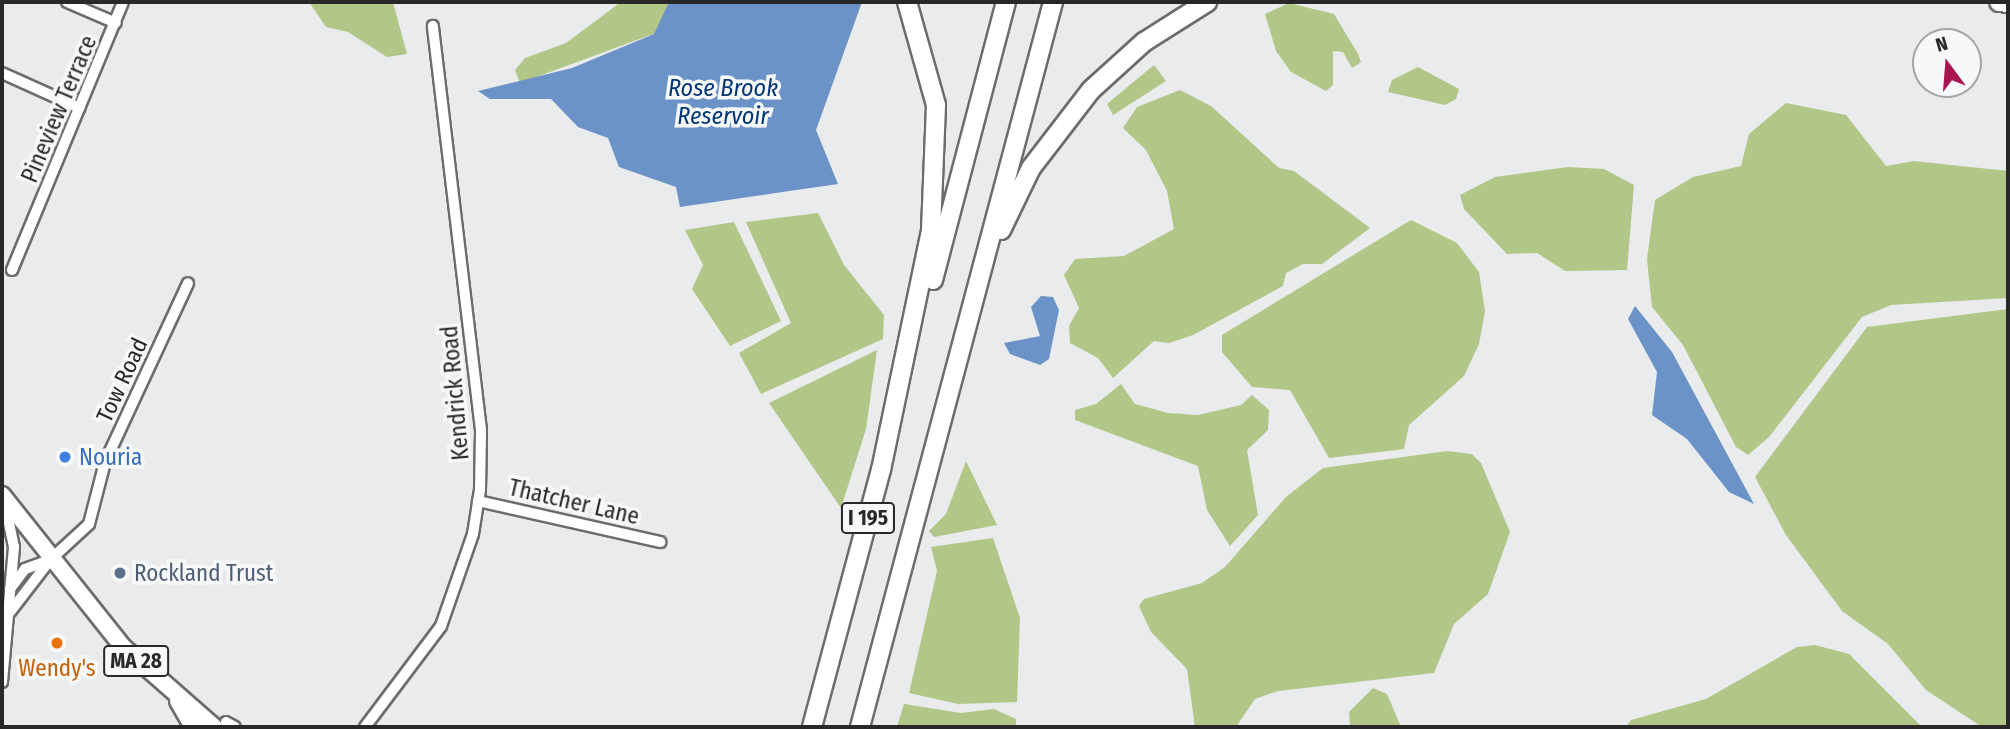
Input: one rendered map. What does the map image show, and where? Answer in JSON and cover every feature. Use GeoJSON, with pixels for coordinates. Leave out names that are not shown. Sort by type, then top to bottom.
{"type":"FeatureCollection","features":[{"type":"Feature","properties":{"kind":"highway"},"geometry":{"type":"LineString","coordinates":[[905,366],[931,230],[938,141],[929,62],[907,2]]}},
{"type":"Feature","properties":{"kind":"highway"},"geometry":{"type":"LineString","coordinates":[[905,366],[1006,2]]}},
{"type":"Feature","properties":{"kind":"highway"},"geometry":{"type":"LineString","coordinates":[[951,391],[1053,2]]}},
{"type":"Feature","properties":{"kind":"highway"},"geometry":{"type":"LineString","coordinates":[[951,391],[1002,228],[1044,148],[1124,58],[1207,2]]}},
{"type":"Feature","properties":{"kind":"highway"},"geometry":{"type":"LineString","coordinates":[[1999,2],[2008,3]]}},
{"type":"Feature","properties":{"kind":"highway","name":"I 195"},"geometry":{"type":"LineString","coordinates":[[812,727],[905,366]]}},
{"type":"Feature","properties":{"kind":"highway","name":"I 195"},"geometry":{"type":"LineString","coordinates":[[860,727],[951,391]]}},
{"type":"Feature","properties":{"kind":"highway"},"geometry":{"type":"LineString","coordinates":[[866,727],[879,662]]}},
{"type":"Feature","properties":{"kind":"highway"},"geometry":{"type":"LineString","coordinates":[[804,727],[828,668]]}},
{"type":"Feature","properties":{"kind":"main road","name":"MA 28"},"geometry":{"type":"LineString","coordinates":[[3,496],[50,560],[178,701],[193,727]]}},
{"type":"Feature","properties":{"kind":"main road","name":"MA 28"},"geometry":{"type":"LineString","coordinates":[[178,701],[225,726]]}},
{"type":"Feature","properties":{"kind":"street"},"geometry":{"type":"LineString","coordinates":[[67,2],[116,23]]}},
{"type":"Feature","properties":{"kind":"street","name":"Pineview Terrace"},"geometry":{"type":"LineString","coordinates":[[12,270],[123,2]]}},
{"type":"Feature","properties":{"kind":"street","name":"Kendrick Road"},"geometry":{"type":"LineString","coordinates":[[365,727],[441,626],[478,502],[481,430],[433,26]]}},
{"type":"Feature","properties":{"kind":"street"},"geometry":{"type":"LineString","coordinates":[[2,73],[80,108]]}},
{"type":"Feature","properties":{"kind":"street","name":"Tow Road"},"geometry":{"type":"LineString","coordinates":[[50,560],[89,524],[105,462],[188,283]]}},
{"type":"Feature","properties":{"kind":"street"},"geometry":{"type":"LineString","coordinates":[[2,682],[14,541],[3,496]]}},
{"type":"Feature","properties":{"kind":"street","name":"Thatcher Lane"},"geometry":{"type":"LineString","coordinates":[[478,502],[660,542]]}},
{"type":"Feature","properties":{"kind":"street"},"geometry":{"type":"LineString","coordinates":[[8,593],[22,572],[50,560]]}},
{"type":"Feature","properties":{"kind":"street"},"geometry":{"type":"LineString","coordinates":[[10,612],[50,560]]}},
{"type":"Feature","properties":{"kind":"green space"},"geometry":{"type":"Polygon","coordinates":[[[309,2],[393,2],[407,54],[387,57],[348,32],[326,27],[309,2]]]}},
{"type":"Feature","properties":{"kind":"green space"},"geometry":{"type":"Polygon","coordinates":[[[621,2],[669,2],[656,33],[520,83],[515,70],[525,58],[566,43],[621,2]]]}},
{"type":"Feature","properties":{"kind":"green space"},"geometry":{"type":"Polygon","coordinates":[[[1289,3],[1334,14],[1358,54],[1361,62],[1352,68],[1343,52],[1333,51],[1333,85],[1326,91],[1291,72],[1276,51],[1265,14],[1289,3]]]}},
{"type":"Feature","properties":{"kind":"green space"},"geometry":{"type":"Polygon","coordinates":[[[1154,65],[1166,81],[1113,115],[1107,104],[1154,65]]]}},
{"type":"Feature","properties":{"kind":"green space"},"geometry":{"type":"Polygon","coordinates":[[[1418,67],[1459,89],[1456,99],[1445,105],[1388,92],[1392,80],[1418,67]]]}},
{"type":"Feature","properties":{"kind":"green space"},"geometry":{"type":"Polygon","coordinates":[[[1180,90],[1211,106],[1279,168],[1294,171],[1370,228],[1322,264],[1303,264],[1286,273],[1283,286],[1193,335],[1169,343],[1154,341],[1113,378],[1098,358],[1070,343],[1069,326],[1079,308],[1064,275],[1075,259],[1124,256],[1174,229],[1167,191],[1146,150],[1123,128],[1137,107],[1180,90]]]}},
{"type":"Feature","properties":{"kind":"green space"},"geometry":{"type":"Polygon","coordinates":[[[1786,103],[1846,115],[1886,166],[1914,161],[2008,171],[2008,298],[1891,305],[1862,317],[1769,437],[1748,455],[1736,447],[1683,345],[1652,307],[1647,259],[1655,200],[1693,177],[1741,166],[1749,134],[1786,103]]]}},
{"type":"Feature","properties":{"kind":"green space"},"geometry":{"type":"Polygon","coordinates":[[[1568,167],[1604,169],[1634,185],[1627,270],[1565,271],[1537,253],[1507,254],[1464,209],[1460,195],[1495,177],[1568,167]]]}},
{"type":"Feature","properties":{"kind":"green space"},"geometry":{"type":"Polygon","coordinates":[[[818,213],[844,265],[884,315],[883,339],[761,394],[739,353],[791,323],[746,222],[818,213]]]}},
{"type":"Feature","properties":{"kind":"green space"},"geometry":{"type":"Polygon","coordinates":[[[1411,220],[1457,243],[1479,272],[1485,311],[1479,344],[1464,376],[1409,425],[1404,449],[1329,458],[1290,390],[1252,387],[1222,352],[1222,335],[1411,220]]]}},
{"type":"Feature","properties":{"kind":"green space"},"geometry":{"type":"Polygon","coordinates":[[[734,222],[781,321],[730,346],[692,289],[703,265],[685,230],[734,222]]]}},
{"type":"Feature","properties":{"kind":"green space"},"geometry":{"type":"Polygon","coordinates":[[[2008,309],[2008,727],[1982,727],[1926,690],[1888,644],[1842,611],[1786,535],[1755,477],[1867,327],[2008,309]]]}},
{"type":"Feature","properties":{"kind":"green space"},"geometry":{"type":"Polygon","coordinates":[[[877,350],[866,429],[841,508],[769,403],[877,350]]]}},
{"type":"Feature","properties":{"kind":"green space"},"geometry":{"type":"Polygon","coordinates":[[[1121,384],[1135,404],[1168,413],[1198,415],[1241,405],[1252,395],[1269,410],[1268,430],[1247,450],[1258,515],[1230,546],[1207,510],[1198,466],[1075,420],[1075,410],[1096,404],[1121,384]]]}},
{"type":"Feature","properties":{"kind":"green space"},"geometry":{"type":"Polygon","coordinates":[[[1447,451],[1472,454],[1481,463],[1510,532],[1488,594],[1454,624],[1434,673],[1278,691],[1255,699],[1236,727],[1195,727],[1187,669],[1151,632],[1139,606],[1144,599],[1202,583],[1225,567],[1286,497],[1323,468],[1447,451]]]}},
{"type":"Feature","properties":{"kind":"green space"},"geometry":{"type":"Polygon","coordinates":[[[966,461],[997,525],[934,537],[929,531],[946,514],[966,461]]]}},
{"type":"Feature","properties":{"kind":"green space"},"geometry":{"type":"Polygon","coordinates":[[[993,538],[1020,618],[1017,702],[958,704],[909,693],[937,571],[931,547],[993,538]]]}},
{"type":"Feature","properties":{"kind":"green space"},"geometry":{"type":"Polygon","coordinates":[[[1815,645],[1849,654],[1922,727],[1626,727],[1631,720],[1706,699],[1797,647],[1815,645]]]}},
{"type":"Feature","properties":{"kind":"green space"},"geometry":{"type":"Polygon","coordinates":[[[1373,688],[1387,694],[1401,727],[1350,727],[1349,712],[1373,688]]]}},
{"type":"Feature","properties":{"kind":"green space"},"geometry":{"type":"Polygon","coordinates":[[[904,704],[961,713],[994,709],[1016,719],[1016,727],[897,727],[904,704]]]}},
{"type":"Feature","properties":{"kind":"water","name":"Rose Brook Reservoir"},"geometry":{"type":"Polygon","coordinates":[[[669,2],[862,2],[816,130],[838,184],[680,207],[676,187],[619,167],[608,138],[578,127],[551,99],[490,99],[478,91],[572,68],[654,34],[669,2]]]}},
{"type":"Feature","properties":{"kind":"water"},"geometry":{"type":"Polygon","coordinates":[[[1041,296],[1053,297],[1059,310],[1049,359],[1040,365],[1010,354],[1004,343],[1040,336],[1031,307],[1041,296]]]}},
{"type":"Feature","properties":{"kind":"water"},"geometry":{"type":"Polygon","coordinates":[[[1635,306],[1672,352],[1754,504],[1729,492],[1687,439],[1652,415],[1657,372],[1628,319],[1635,306]]]}},
{"type":"Feature","properties":{"kind":"place","name":"Nouria"},"geometry":{"type":"Point","coordinates":[65,457]}},
{"type":"Feature","properties":{"kind":"place","name":"Rockland Trust"},"geometry":{"type":"Point","coordinates":[120,573]}},
{"type":"Feature","properties":{"kind":"place","name":"Wendy's"},"geometry":{"type":"Point","coordinates":[57,643]}}]}
